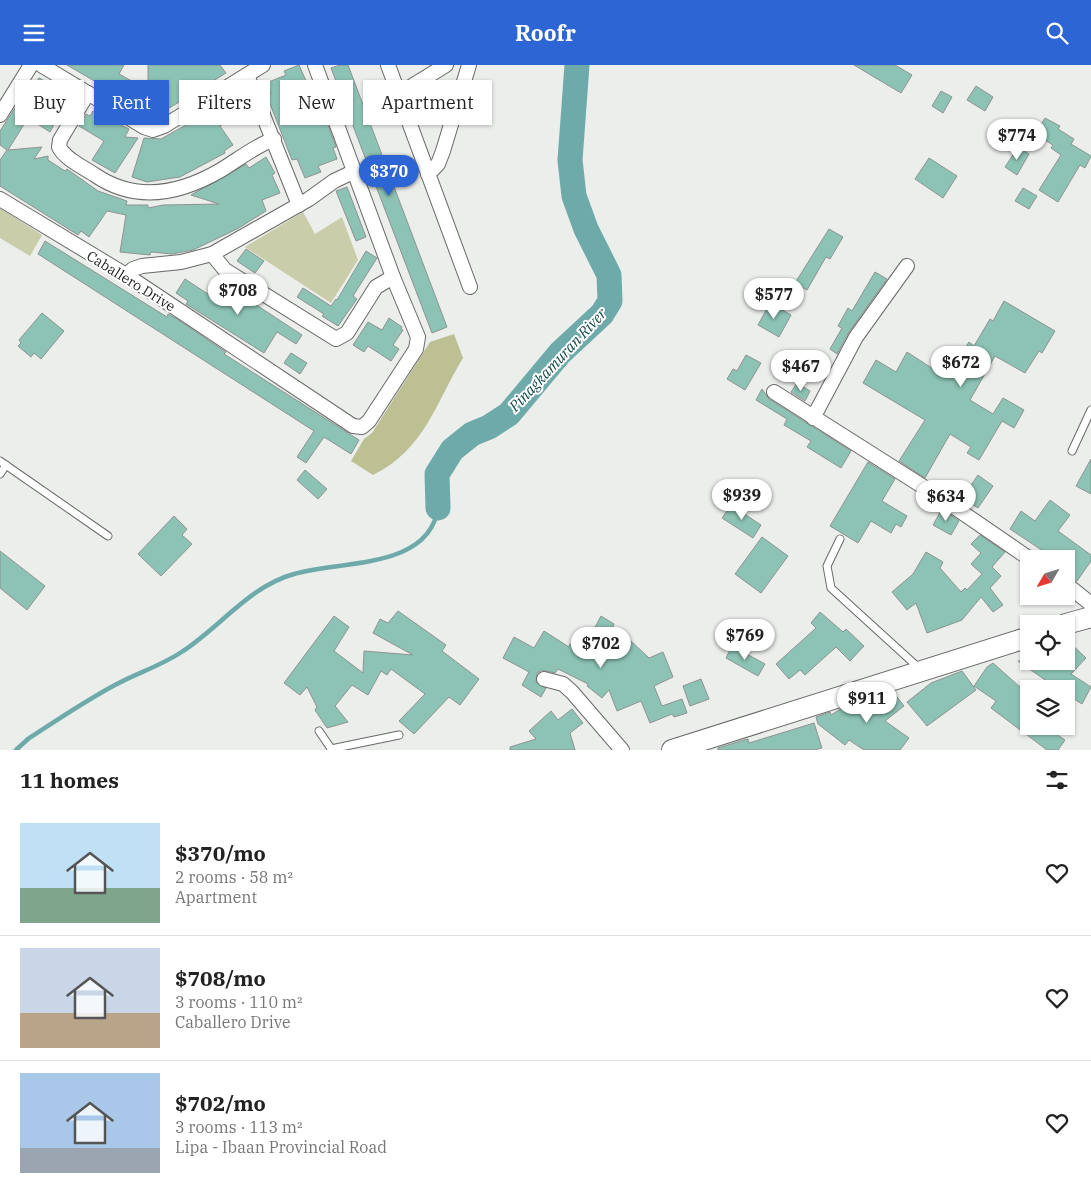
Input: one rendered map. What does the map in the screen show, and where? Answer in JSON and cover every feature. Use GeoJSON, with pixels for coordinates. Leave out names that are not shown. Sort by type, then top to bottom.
{"type":"FeatureCollection","features":[{"type":"Feature","properties":{"kind":"main road"},"geometry":{"type":"LineString","coordinates":[[1075,622],[1091,617]]}},
{"type":"Feature","properties":{"kind":"main road"},"geometry":{"type":"LineString","coordinates":[[672,750],[1020,640]]}},
{"type":"Feature","properties":{"kind":"street"},"geometry":{"type":"LineString","coordinates":[[0,115],[31,65]]}},
{"type":"Feature","properties":{"kind":"street"},"geometry":{"type":"LineString","coordinates":[[41,65],[144,127],[153,130],[164,126],[263,65]]}},
{"type":"Feature","properties":{"kind":"street"},"geometry":{"type":"LineString","coordinates":[[212,254],[225,270],[336,339],[347,333],[376,287],[393,277],[314,65]]}},
{"type":"Feature","properties":{"kind":"street"},"geometry":{"type":"LineString","coordinates":[[388,65],[394,80]]}},
{"type":"Feature","properties":{"kind":"street"},"geometry":{"type":"LineString","coordinates":[[422,80],[446,65]]}},
{"type":"Feature","properties":{"kind":"street"},"geometry":{"type":"LineString","coordinates":[[428,174],[435,169],[440,157],[469,65]]}},
{"type":"Feature","properties":{"kind":"street"},"geometry":{"type":"LineString","coordinates":[[247,75],[274,139],[298,205]]}},
{"type":"Feature","properties":{"kind":"street"},"geometry":{"type":"LineString","coordinates":[[88,93],[60,140],[59,147],[63,153],[98,177],[129,191],[153,193],[186,188],[201,181],[261,144],[274,139]]}},
{"type":"Feature","properties":{"kind":"street"},"geometry":{"type":"LineString","coordinates":[[410,125],[470,287]]}},
{"type":"Feature","properties":{"kind":"street"},"geometry":{"type":"LineString","coordinates":[[126,275],[132,269],[142,266],[181,262],[212,254],[298,205],[334,181],[355,171]]}},
{"type":"Feature","properties":{"kind":"street","name":"Caballero Drive"},"geometry":{"type":"LineString","coordinates":[[0,199],[126,275],[353,426],[362,427],[369,421],[418,341],[393,277]]}},
{"type":"Feature","properties":{"kind":"street"},"geometry":{"type":"LineString","coordinates":[[813,418],[856,337],[907,266]]}},
{"type":"Feature","properties":{"kind":"street"},"geometry":{"type":"LineString","coordinates":[[774,393],[941,499],[1020,552]]}},
{"type":"Feature","properties":{"kind":"street"},"geometry":{"type":"LineString","coordinates":[[1075,591],[1091,604]]}},
{"type":"Feature","properties":{"kind":"street"},"geometry":{"type":"LineString","coordinates":[[544,679],[563,684],[572,692],[622,750]]}},
{"type":"Feature","properties":{"kind":"lane"},"geometry":{"type":"LineString","coordinates":[[1072,451],[1091,410]]}},
{"type":"Feature","properties":{"kind":"lane"},"geometry":{"type":"LineString","coordinates":[[0,474],[3,463],[108,536]]}},
{"type":"Feature","properties":{"kind":"lane"},"geometry":{"type":"LineString","coordinates":[[840,539],[827,566],[831,588],[922,671]]}},
{"type":"Feature","properties":{"kind":"lane"},"geometry":{"type":"LineString","coordinates":[[319,731],[332,749],[399,735]]}},
{"type":"Feature","properties":{"kind":"green space"},"geometry":{"type":"Polygon","coordinates":[[[0,208],[42,235],[30,256],[0,238],[0,208]]]}},
{"type":"Feature","properties":{"kind":"green space"},"geometry":{"type":"Polygon","coordinates":[[[303,212],[315,234],[342,217],[358,260],[331,303],[245,247],[303,212]]]}},
{"type":"Feature","properties":{"kind":"green space"},"geometry":{"type":"Polygon","coordinates":[[[454,334],[463,358],[417,439],[391,464],[373,475],[351,461],[364,439],[372,433],[430,342],[454,334]]]}},
{"type":"Feature","properties":{"kind":"building"},"geometry":{"type":"Polygon","coordinates":[[[67,65],[124,65],[119,74],[130,80],[94,80],[67,65]]]}},
{"type":"Feature","properties":{"kind":"building"},"geometry":{"type":"Polygon","coordinates":[[[148,65],[220,65],[226,73],[215,80],[179,80],[179,102],[169,108],[169,80],[148,80],[148,65]]]}},
{"type":"Feature","properties":{"kind":"building"},"geometry":{"type":"Polygon","coordinates":[[[299,65],[306,80],[280,80],[280,125],[328,125],[336,147],[333,148],[337,159],[318,166],[321,172],[305,178],[297,159],[292,160],[270,104],[270,81],[286,75],[284,71],[299,65]]]}},
{"type":"Feature","properties":{"kind":"building"},"geometry":{"type":"Polygon","coordinates":[[[348,65],[363,105],[363,125],[371,125],[447,327],[432,333],[353,125],[353,80],[336,80],[331,68],[348,65]]]}},
{"type":"Feature","properties":{"kind":"building"},"geometry":{"type":"Polygon","coordinates":[[[854,65],[895,65],[912,75],[901,93],[854,65]]]}},
{"type":"Feature","properties":{"kind":"building"},"geometry":{"type":"Polygon","coordinates":[[[976,86],[993,97],[985,111],[967,100],[976,86]]]}},
{"type":"Feature","properties":{"kind":"building"},"geometry":{"type":"Polygon","coordinates":[[[941,91],[952,97],[943,113],[932,106],[941,91]]]}},
{"type":"Feature","properties":{"kind":"building"},"geometry":{"type":"Polygon","coordinates":[[[15,108],[15,125],[24,125],[8,150],[42,147],[34,159],[48,156],[48,160],[65,171],[67,169],[98,191],[127,201],[126,205],[148,205],[148,208],[163,205],[219,204],[191,195],[246,164],[249,168],[266,157],[275,173],[272,175],[280,193],[262,200],[266,211],[237,229],[193,250],[172,254],[151,252],[150,255],[120,252],[126,215],[107,211],[89,237],[81,231],[78,235],[0,186],[0,160],[7,150],[0,145],[0,131],[15,108]]]}},
{"type":"Feature","properties":{"kind":"building"},"geometry":{"type":"Polygon","coordinates":[[[94,112],[94,125],[121,125],[129,129],[125,137],[138,138],[115,173],[92,160],[104,141],[79,126],[84,125],[86,114],[90,116],[94,112]]]}},
{"type":"Feature","properties":{"kind":"building"},"geometry":{"type":"Polygon","coordinates":[[[1045,118],[1060,126],[1058,129],[1074,139],[1071,144],[1091,156],[1085,168],[1080,165],[1058,202],[1039,190],[1061,155],[1051,148],[1053,145],[1035,134],[1045,118]]]}},
{"type":"Feature","properties":{"kind":"building"},"geometry":{"type":"Polygon","coordinates":[[[39,125],[54,125],[50,132],[39,125]]]}},
{"type":"Feature","properties":{"kind":"building"},"geometry":{"type":"Polygon","coordinates":[[[186,125],[222,125],[220,126],[233,145],[224,151],[225,153],[180,177],[147,182],[132,177],[144,138],[161,139],[186,125]]]}},
{"type":"Feature","properties":{"kind":"building"},"geometry":{"type":"Polygon","coordinates":[[[1018,147],[1029,154],[1017,175],[1005,167],[1018,147]]]}},
{"type":"Feature","properties":{"kind":"building"},"geometry":{"type":"Polygon","coordinates":[[[929,158],[957,176],[943,198],[915,179],[929,158]]]}},
{"type":"Feature","properties":{"kind":"building"},"geometry":{"type":"Polygon","coordinates":[[[347,187],[366,237],[356,241],[336,191],[347,187]]]}},
{"type":"Feature","properties":{"kind":"building"},"geometry":{"type":"Polygon","coordinates":[[[1023,188],[1037,196],[1029,209],[1015,201],[1023,188]]]}},
{"type":"Feature","properties":{"kind":"building"},"geometry":{"type":"Polygon","coordinates":[[[829,229],[843,237],[830,259],[826,257],[807,290],[795,283],[829,229]]]}},
{"type":"Feature","properties":{"kind":"building"},"geometry":{"type":"Polygon","coordinates":[[[45,241],[167,317],[168,314],[177,319],[226,352],[224,354],[359,440],[351,454],[324,437],[306,463],[297,457],[314,431],[38,254],[45,241]]]}},
{"type":"Feature","properties":{"kind":"building"},"geometry":{"type":"Polygon","coordinates":[[[246,249],[264,261],[255,273],[237,261],[246,249]]]}},
{"type":"Feature","properties":{"kind":"building"},"geometry":{"type":"Polygon","coordinates":[[[366,251],[377,258],[353,296],[357,299],[338,326],[322,316],[324,314],[297,297],[303,288],[331,306],[337,300],[366,251]]]}},
{"type":"Feature","properties":{"kind":"building"},"geometry":{"type":"Polygon","coordinates":[[[875,272],[887,279],[849,332],[837,354],[830,349],[842,328],[838,326],[848,308],[852,311],[875,272]]]}},
{"type":"Feature","properties":{"kind":"building"},"geometry":{"type":"Polygon","coordinates":[[[185,279],[217,300],[226,285],[302,335],[296,344],[277,332],[264,353],[186,304],[188,301],[176,293],[185,279]]]}},
{"type":"Feature","properties":{"kind":"building"},"geometry":{"type":"Polygon","coordinates":[[[1004,301],[1055,331],[1042,353],[1039,351],[1025,373],[995,356],[970,400],[993,414],[1003,398],[1024,410],[1014,428],[1002,421],[979,460],[967,453],[971,447],[950,434],[925,478],[899,461],[925,420],[863,383],[876,360],[896,372],[907,352],[947,378],[969,342],[974,346],[990,319],[993,321],[1004,301]]]}},
{"type":"Feature","properties":{"kind":"building"},"geometry":{"type":"Polygon","coordinates":[[[770,303],[791,315],[779,337],[758,325],[770,303]]]}},
{"type":"Feature","properties":{"kind":"building"},"geometry":{"type":"Polygon","coordinates":[[[42,313],[64,331],[41,359],[34,353],[31,357],[18,346],[21,343],[19,340],[42,313]]]}},
{"type":"Feature","properties":{"kind":"building"},"geometry":{"type":"Polygon","coordinates":[[[389,318],[402,327],[401,329],[403,330],[393,345],[399,349],[391,361],[368,346],[364,352],[353,345],[368,322],[382,330],[389,318]]]}},
{"type":"Feature","properties":{"kind":"building"},"geometry":{"type":"Polygon","coordinates":[[[291,353],[307,363],[300,374],[284,363],[291,353]]]}},
{"type":"Feature","properties":{"kind":"building"},"geometry":{"type":"Polygon","coordinates":[[[746,355],[761,363],[745,390],[727,379],[733,369],[737,371],[746,355]]]}},
{"type":"Feature","properties":{"kind":"building"},"geometry":{"type":"Polygon","coordinates":[[[797,383],[810,391],[805,401],[791,392],[797,383]]]}},
{"type":"Feature","properties":{"kind":"building"},"geometry":{"type":"Polygon","coordinates":[[[762,389],[769,399],[851,451],[841,468],[807,447],[811,441],[784,425],[787,419],[756,400],[762,389]]]}},
{"type":"Feature","properties":{"kind":"building"},"geometry":{"type":"Polygon","coordinates":[[[1091,459],[1091,494],[1076,486],[1091,459]]]}},
{"type":"Feature","properties":{"kind":"building"},"geometry":{"type":"Polygon","coordinates":[[[868,462],[895,479],[882,501],[907,516],[901,527],[896,524],[891,533],[871,521],[858,543],[830,526],[868,462]]]}},
{"type":"Feature","properties":{"kind":"building"},"geometry":{"type":"Polygon","coordinates":[[[305,470],[327,489],[318,499],[297,480],[305,470]]]}},
{"type":"Feature","properties":{"kind":"building"},"geometry":{"type":"Polygon","coordinates":[[[978,475],[993,486],[978,508],[962,498],[978,475]]]}},
{"type":"Feature","properties":{"kind":"building"},"geometry":{"type":"Polygon","coordinates":[[[1050,500],[1070,515],[1058,531],[1091,555],[1091,561],[1077,581],[1075,580],[1075,550],[1042,550],[1010,529],[1021,511],[1035,521],[1050,500]]]}},
{"type":"Feature","properties":{"kind":"building"},"geometry":{"type":"Polygon","coordinates":[[[731,505],[761,525],[753,538],[722,518],[731,505]]]}},
{"type":"Feature","properties":{"kind":"building"},"geometry":{"type":"Polygon","coordinates":[[[942,509],[959,521],[951,535],[933,525],[942,509]]]}},
{"type":"Feature","properties":{"kind":"building"},"geometry":{"type":"Polygon","coordinates":[[[174,516],[187,529],[182,535],[192,544],[161,576],[138,554],[174,516]]]}},
{"type":"Feature","properties":{"kind":"building"},"geometry":{"type":"Polygon","coordinates":[[[980,535],[1005,552],[992,567],[1001,576],[990,588],[1003,605],[993,612],[981,597],[962,620],[927,633],[916,603],[907,610],[892,592],[913,574],[926,552],[943,562],[940,568],[961,592],[965,588],[967,590],[982,574],[971,564],[981,553],[971,544],[980,535]]]}},
{"type":"Feature","properties":{"kind":"building"},"geometry":{"type":"Polygon","coordinates":[[[762,537],[788,556],[761,593],[735,574],[762,537]]]}},
{"type":"Feature","properties":{"kind":"building"},"geometry":{"type":"Polygon","coordinates":[[[0,551],[45,586],[27,610],[0,588],[0,551]]]}},
{"type":"Feature","properties":{"kind":"building"},"geometry":{"type":"Polygon","coordinates":[[[398,611],[446,645],[442,651],[479,679],[460,705],[449,697],[414,734],[399,721],[425,694],[391,669],[387,675],[381,671],[368,695],[352,685],[335,706],[348,722],[327,728],[315,710],[317,707],[307,687],[300,695],[284,683],[334,616],[349,627],[334,651],[363,673],[364,651],[413,655],[373,633],[380,619],[388,623],[398,611]]]}},
{"type":"Feature","properties":{"kind":"building"},"geometry":{"type":"Polygon","coordinates":[[[820,612],[843,632],[846,629],[864,646],[850,661],[836,647],[805,675],[800,670],[789,679],[776,664],[816,628],[811,623],[820,612]]]}},
{"type":"Feature","properties":{"kind":"building"},"geometry":{"type":"Polygon","coordinates":[[[601,616],[614,624],[612,629],[632,642],[649,658],[663,652],[673,677],[654,686],[662,706],[682,699],[687,713],[674,717],[672,714],[650,723],[641,701],[617,711],[609,690],[602,698],[587,686],[588,684],[558,669],[555,673],[542,670],[537,673],[536,682],[546,688],[541,697],[522,685],[529,672],[503,658],[514,637],[534,648],[544,631],[569,647],[570,644],[582,652],[601,616]]]}},
{"type":"Feature","properties":{"kind":"building"},"geometry":{"type":"Polygon","coordinates":[[[732,646],[765,664],[758,676],[726,658],[732,646]]]}},
{"type":"Feature","properties":{"kind":"building"},"geometry":{"type":"Polygon","coordinates":[[[1075,648],[1086,658],[1075,670],[1075,648]]]}},
{"type":"Feature","properties":{"kind":"building"},"geometry":{"type":"Polygon","coordinates":[[[993,663],[1020,687],[1020,730],[991,708],[996,701],[974,686],[987,667],[993,663]]]}},
{"type":"Feature","properties":{"kind":"building"},"geometry":{"type":"Polygon","coordinates":[[[1031,670],[1075,670],[1071,674],[1091,687],[1082,704],[1075,700],[1075,680],[1045,680],[1031,670]]]}},
{"type":"Feature","properties":{"kind":"building"},"geometry":{"type":"Polygon","coordinates":[[[962,671],[976,690],[927,726],[907,702],[931,683],[962,671]]]}},
{"type":"Feature","properties":{"kind":"building"},"geometry":{"type":"Polygon","coordinates":[[[701,679],[709,699],[690,706],[683,686],[701,679]]]}},
{"type":"Feature","properties":{"kind":"building"},"geometry":{"type":"Polygon","coordinates":[[[893,692],[904,706],[885,721],[909,738],[900,750],[864,750],[849,740],[845,745],[818,724],[816,717],[830,712],[831,715],[839,710],[867,701],[869,704],[877,697],[893,692]]]}},
{"type":"Feature","properties":{"kind":"building"},"geometry":{"type":"Polygon","coordinates":[[[572,709],[583,723],[570,733],[575,750],[510,750],[510,747],[536,739],[529,731],[551,711],[558,720],[572,709]]]}},
{"type":"Feature","properties":{"kind":"building"},"geometry":{"type":"Polygon","coordinates":[[[814,723],[822,748],[814,750],[718,750],[718,748],[744,740],[748,739],[749,743],[814,723]]]}},
{"type":"Feature","properties":{"kind":"building"},"geometry":{"type":"Polygon","coordinates":[[[1027,735],[1058,735],[1065,740],[1058,750],[1047,750],[1027,735]]]}},
{"type":"Feature","properties":{"kind":"waterway","name":"Pinagkamuran River"},"geometry":{"type":"LineString","coordinates":[[438,508],[437,474],[452,450],[472,434],[489,427],[509,414],[560,353],[602,314],[610,301],[609,275],[586,229],[574,196],[570,160],[577,65]]}},
{"type":"Feature","properties":{"kind":"waterway"},"geometry":{"type":"LineString","coordinates":[[16,750],[28,739],[71,711],[123,681],[167,661],[183,651],[249,597],[278,580],[313,570],[380,559],[401,552],[418,543],[431,528],[438,508]]}}]}
